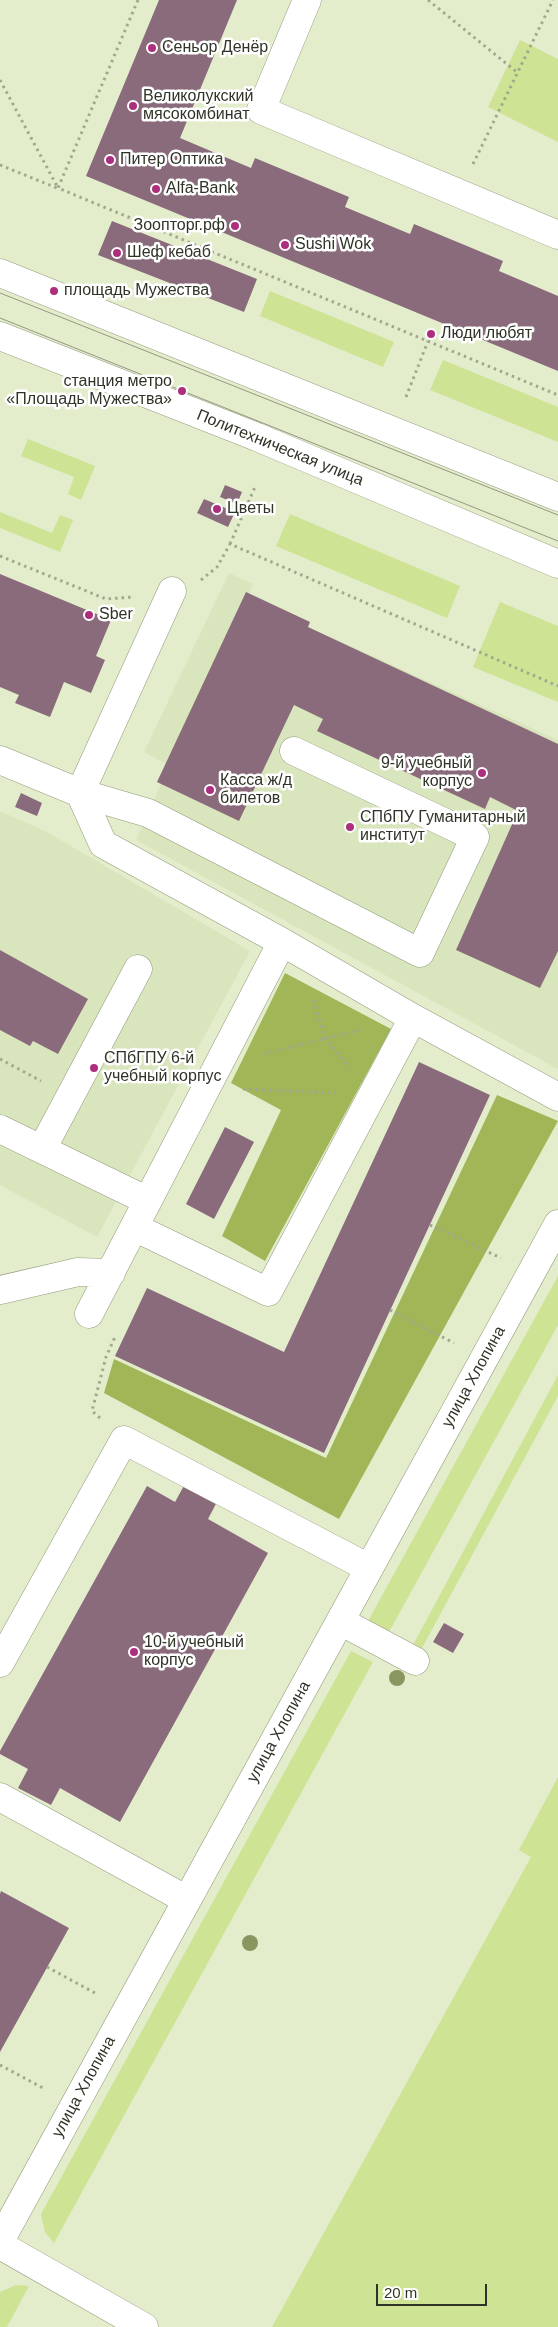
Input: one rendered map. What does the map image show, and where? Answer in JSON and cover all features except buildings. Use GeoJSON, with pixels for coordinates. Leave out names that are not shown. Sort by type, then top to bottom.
{"type":"FeatureCollection","features":[{"type":"Feature","properties":{"kind":"main road"},"geometry":{"type":"LineString","coordinates":[[307,0],[261,110],[558,235]]}},
{"type":"Feature","properties":{"kind":"main road"},"geometry":{"type":"LineString","coordinates":[[0,273],[558,497]]}},
{"type":"Feature","properties":{"kind":"main road","name":"Политехническая улица"},"geometry":{"type":"LineString","coordinates":[[0,336],[257,437],[558,564]]}},
{"type":"Feature","properties":{"kind":"main road"},"geometry":{"type":"LineString","coordinates":[[172,591],[80,793],[102,844],[290,946],[413,1018],[558,1097]]}},
{"type":"Feature","properties":{"kind":"main road"},"geometry":{"type":"LineString","coordinates":[[0,760],[80,793],[148,813],[420,953],[475,837],[294,751]]}},
{"type":"Feature","properties":{"kind":"main road"},"geometry":{"type":"LineString","coordinates":[[89,1314],[224,1053],[290,946]]}},
{"type":"Feature","properties":{"kind":"main road"},"geometry":{"type":"LineString","coordinates":[[42,1149],[138,969]]}},
{"type":"Feature","properties":{"kind":"main road"},"geometry":{"type":"LineString","coordinates":[[134,1227],[268,1292],[413,1018]]}},
{"type":"Feature","properties":{"kind":"main road"},"geometry":{"type":"LineString","coordinates":[[0,1129],[148,1201]]}},
{"type":"Feature","properties":{"kind":"main road","name":"улица Хлопина"},"geometry":{"type":"LineString","coordinates":[[0,2241],[558,1224]]}},
{"type":"Feature","properties":{"kind":"main road"},"geometry":{"type":"LineString","coordinates":[[0,1290],[78,1272],[110,1272]]}},
{"type":"Feature","properties":{"kind":"main road"},"geometry":{"type":"LineString","coordinates":[[0,1663],[124,1440],[369,1568]]}},
{"type":"Feature","properties":{"kind":"main road"},"geometry":{"type":"LineString","coordinates":[[340,1621],[415,1661]]}},
{"type":"Feature","properties":{"kind":"main road"},"geometry":{"type":"LineString","coordinates":[[0,1797],[187,1900]]}},
{"type":"Feature","properties":{"kind":"main road"},"geometry":{"type":"LineString","coordinates":[[0,2245],[144,2327]]}},
{"type":"Feature","properties":{"kind":"path"},"geometry":{"type":"LineString","coordinates":[[58,188],[138,0]]}},
{"type":"Feature","properties":{"kind":"path"},"geometry":{"type":"LineString","coordinates":[[428,0],[518,73]]}},
{"type":"Feature","properties":{"kind":"path"},"geometry":{"type":"LineString","coordinates":[[458,193],[553,0]]}},
{"type":"Feature","properties":{"kind":"path"},"geometry":{"type":"LineString","coordinates":[[0,80],[58,188]]}},
{"type":"Feature","properties":{"kind":"path"},"geometry":{"type":"LineString","coordinates":[[0,165],[558,395]]}},
{"type":"Feature","properties":{"kind":"path"},"geometry":{"type":"LineString","coordinates":[[406,397],[428,341]]}},
{"type":"Feature","properties":{"kind":"path"},"geometry":{"type":"LineString","coordinates":[[0,556],[106,599],[172,591],[197,584],[217,567],[230,544],[255,487]]}},
{"type":"Feature","properties":{"kind":"path"},"geometry":{"type":"LineString","coordinates":[[230,544],[558,686]]}},
{"type":"Feature","properties":{"kind":"path"},"geometry":{"type":"LineString","coordinates":[[290,946],[326,1038],[372,1094]]}},
{"type":"Feature","properties":{"kind":"path"},"geometry":{"type":"LineString","coordinates":[[224,1053],[262,1054],[364,1029]]}},
{"type":"Feature","properties":{"kind":"path"},"geometry":{"type":"LineString","coordinates":[[0,1059],[70,1096]]}},
{"type":"Feature","properties":{"kind":"path"},"geometry":{"type":"LineString","coordinates":[[207,1088],[372,1094]]}},
{"type":"Feature","properties":{"kind":"path"},"geometry":{"type":"LineString","coordinates":[[430,1225],[501,1258]]}},
{"type":"Feature","properties":{"kind":"path"},"geometry":{"type":"LineString","coordinates":[[390,1310],[455,1343]]}},
{"type":"Feature","properties":{"kind":"path"},"geometry":{"type":"LineString","coordinates":[[119,1330],[106,1357],[92,1411],[124,1440]]}},
{"type":"Feature","properties":{"kind":"path"},"geometry":{"type":"LineString","coordinates":[[47,1967],[96,1993]]}},
{"type":"Feature","properties":{"kind":"path"},"geometry":{"type":"LineString","coordinates":[[0,2065],[43,2088]]}},
{"type":"Feature","properties":{"kind":"shaded area","name":"СПбПУ Гуманитарный институт"},"geometry":{"type":"Polygon","coordinates":[[[229,573],[253,584],[249,594],[310,622],[308,627],[558,740],[558,1069],[136,840],[161,784],[157,782],[166,764],[144,752],[229,573]]]}},
{"type":"Feature","properties":{"kind":"shaded area","name":"СПбГПУ 6-й учебный корпус"},"geometry":{"type":"Polygon","coordinates":[[[0,811],[47,832],[250,951],[97,1237],[0,1185],[0,811]]]}},
{"type":"Feature","properties":{"kind":"green space"},"geometry":{"type":"Polygon","coordinates":[[[520,40],[558,59],[558,142],[488,107],[520,40]]]}},
{"type":"Feature","properties":{"kind":"green space"},"geometry":{"type":"Polygon","coordinates":[[[270,291],[394,342],[383,367],[260,316],[270,291]]]}},
{"type":"Feature","properties":{"kind":"green space"},"geometry":{"type":"Polygon","coordinates":[[[443,360],[558,407],[558,442],[430,390],[443,360]]]}},
{"type":"Feature","properties":{"kind":"green space"},"geometry":{"type":"Polygon","coordinates":[[[28,439],[95,466],[81,500],[68,494],[74,477],[21,456],[28,439]]]}},
{"type":"Feature","properties":{"kind":"green space"},"geometry":{"type":"Polygon","coordinates":[[[0,512],[52,533],[60,515],[73,520],[60,552],[0,528],[0,512]]]}},
{"type":"Feature","properties":{"kind":"green space"},"geometry":{"type":"Polygon","coordinates":[[[290,514],[460,586],[447,618],[276,546],[290,514]]]}},
{"type":"Feature","properties":{"kind":"green space"},"geometry":{"type":"Polygon","coordinates":[[[500,602],[558,626],[558,702],[473,667],[500,602]]]}},
{"type":"Feature","properties":{"kind":"green space"},"geometry":{"type":"Polygon","coordinates":[[[285,973],[391,1029],[265,1261],[222,1236],[281,1110],[231,1083],[285,973]]]}},
{"type":"Feature","properties":{"kind":"green space"},"geometry":{"type":"Polygon","coordinates":[[[497,1095],[558,1121],[339,1519],[104,1393],[114,1359],[326,1458],[497,1095]]]}},
{"type":"Feature","properties":{"kind":"green space"},"geometry":{"type":"Polygon","coordinates":[[[558,1276],[558,1325],[389,1632],[368,1621],[558,1276]]]}},
{"type":"Feature","properties":{"kind":"green space"},"geometry":{"type":"Polygon","coordinates":[[[558,1375],[558,1396],[421,1650],[413,1645],[558,1375]]]}},
{"type":"Feature","properties":{"kind":"green space"},"geometry":{"type":"Polygon","coordinates":[[[351,1651],[373,1662],[54,2243],[45,2232],[41,2214],[351,1651]]]}},
{"type":"Feature","properties":{"kind":"green space"},"geometry":{"type":"Polygon","coordinates":[[[558,1777],[558,2327],[272,2327],[531,1857],[519,1850],[558,1777]]]}},
{"type":"Feature","properties":{"kind":"green space"},"geometry":{"type":"Polygon","coordinates":[[[16,2285],[29,2286],[7,2327],[0,2327],[0,2292],[16,2285]]]}},
{"type":"Feature","properties":{"kind":"tram line"},"geometry":{"type":"LineString","coordinates":[[0,293],[558,515]]}},
{"type":"Feature","properties":{"kind":"tram line"},"geometry":{"type":"LineString","coordinates":[[0,318],[558,541]]}},
{"type":"Feature","properties":{"kind":"place","name":"Сеньор Денёр"},"geometry":{"type":"Point","coordinates":[152,48]}},
{"type":"Feature","properties":{"kind":"place","name":"Великолукский мясокомбинат"},"geometry":{"type":"Point","coordinates":[133,106]}},
{"type":"Feature","properties":{"kind":"place","name":"Питер Оптика"},"geometry":{"type":"Point","coordinates":[110,160]}},
{"type":"Feature","properties":{"kind":"place","name":"Alfa-Bank"},"geometry":{"type":"Point","coordinates":[156,189]}},
{"type":"Feature","properties":{"kind":"place","name":"Зоопторг.рф"},"geometry":{"type":"Point","coordinates":[235,226]}},
{"type":"Feature","properties":{"kind":"place","name":"Sushi Wok"},"geometry":{"type":"Point","coordinates":[285,245]}},
{"type":"Feature","properties":{"kind":"place","name":"Шеф кебаб"},"geometry":{"type":"Point","coordinates":[117,253]}},
{"type":"Feature","properties":{"kind":"place","name":"площадь Мужества"},"geometry":{"type":"Point","coordinates":[54,291]}},
{"type":"Feature","properties":{"kind":"place","name":"Люди любят"},"geometry":{"type":"Point","coordinates":[431,334]}},
{"type":"Feature","properties":{"kind":"place","name":"станция метро «Площадь Мужества»"},"geometry":{"type":"Point","coordinates":[182,391]}},
{"type":"Feature","properties":{"kind":"place","name":"Цветы"},"geometry":{"type":"Point","coordinates":[217,509]}},
{"type":"Feature","properties":{"kind":"place","name":"Sber"},"geometry":{"type":"Point","coordinates":[89,615]}},
{"type":"Feature","properties":{"kind":"place","name":"9-й учебный корпус"},"geometry":{"type":"Point","coordinates":[482,773]}},
{"type":"Feature","properties":{"kind":"place","name":"Касса ж/д билетов"},"geometry":{"type":"Point","coordinates":[210,790]}},
{"type":"Feature","properties":{"kind":"place","name":"СПбПУ Гуманитарный институт"},"geometry":{"type":"Point","coordinates":[350,827]}},
{"type":"Feature","properties":{"kind":"place","name":"СПбГПУ 6-й учебный корпус"},"geometry":{"type":"Point","coordinates":[94,1068]}},
{"type":"Feature","properties":{"kind":"place","name":"10-й учебный корпус"},"geometry":{"type":"Point","coordinates":[134,1652]}}]}
